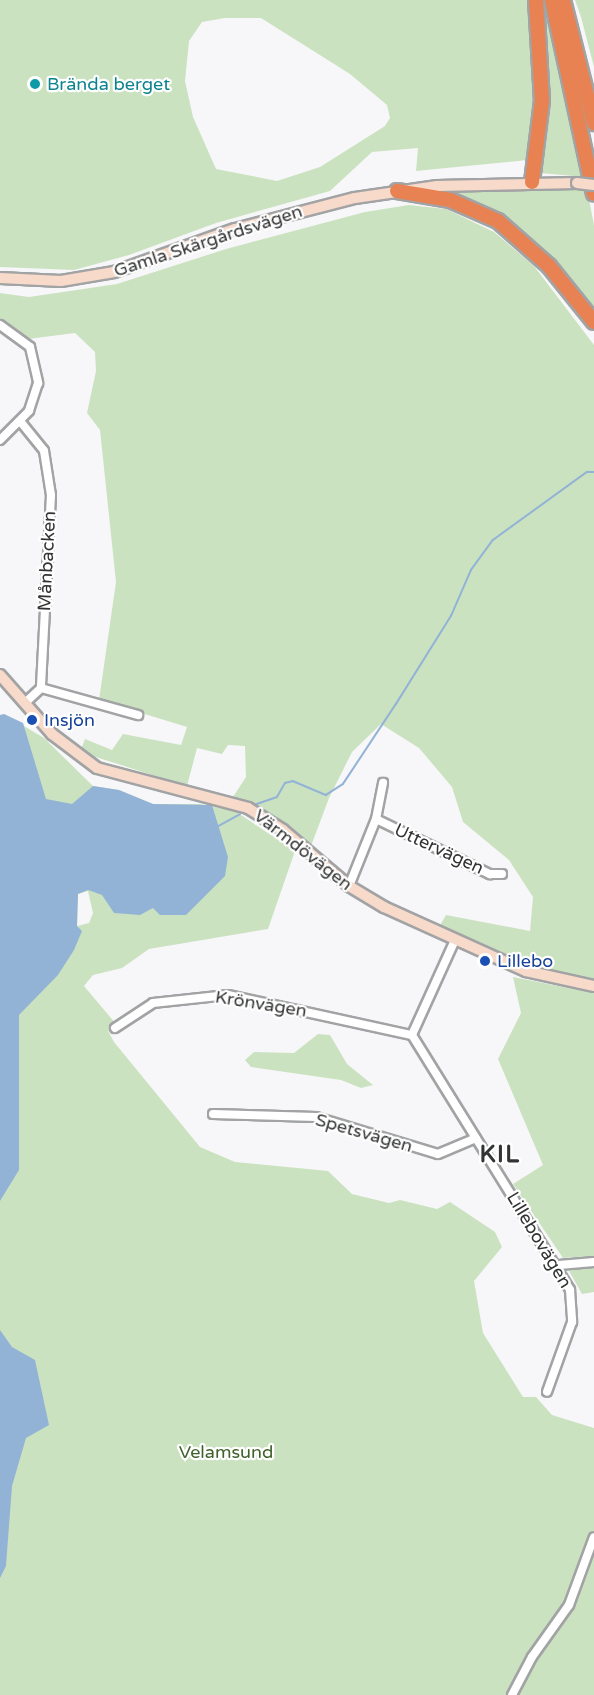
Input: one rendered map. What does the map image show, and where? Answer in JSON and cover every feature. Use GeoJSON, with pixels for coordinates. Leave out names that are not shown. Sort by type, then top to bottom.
{"type":"FeatureCollection","features":[{"type":"Feature","properties":{"kind":"highway"},"geometry":{"type":"LineString","coordinates":[[532,182],[542,101],[536,0]]}},
{"type":"Feature","properties":{"kind":"highway"},"geometry":{"type":"LineString","coordinates":[[552,0],[594,194]]}},
{"type":"Feature","properties":{"kind":"highway"},"geometry":{"type":"LineString","coordinates":[[563,0],[594,123]]}},
{"type":"Feature","properties":{"kind":"highway"},"geometry":{"type":"LineString","coordinates":[[397,191],[450,200],[498,221],[549,266],[594,322]]}},
{"type":"Feature","properties":{"kind":"main road","name":"Gamla Skärgårdsvägen"},"geometry":{"type":"LineString","coordinates":[[0,279],[62,281],[98,276],[272,218],[397,191],[532,182],[594,184]]}},
{"type":"Feature","properties":{"kind":"main road","name":"Värmdövägen"},"geometry":{"type":"LineString","coordinates":[[0,676],[86,761],[110,773],[248,808],[283,830],[349,886],[455,940],[526,971],[594,986]]}},
{"type":"Feature","properties":{"kind":"street"},"geometry":{"type":"LineString","coordinates":[[0,325],[30,346],[37,364],[36,395],[20,421],[0,440]]}},
{"type":"Feature","properties":{"kind":"street","name":"Månbacken"},"geometry":{"type":"LineString","coordinates":[[20,421],[40,442],[50,480],[41,688]]}},
{"type":"Feature","properties":{"kind":"street"},"geometry":{"type":"LineString","coordinates":[[25,703],[41,688],[138,715]]}},
{"type":"Feature","properties":{"kind":"street","name":"Uttervägen"},"geometry":{"type":"LineString","coordinates":[[349,886],[376,819],[382,783]]}},
{"type":"Feature","properties":{"kind":"street","name":"Uttervägen"},"geometry":{"type":"LineString","coordinates":[[376,819],[490,874],[502,874]]}},
{"type":"Feature","properties":{"kind":"street"},"geometry":{"type":"LineString","coordinates":[[412,1035],[455,940]]}},
{"type":"Feature","properties":{"kind":"street","name":"Krönvägen"},"geometry":{"type":"LineString","coordinates":[[116,1028],[153,1003],[228,995],[412,1035]]}},
{"type":"Feature","properties":{"kind":"street","name":"Lillebovägen"},"geometry":{"type":"LineString","coordinates":[[412,1035],[559,1265],[573,1300],[572,1322],[546,1392]]}},
{"type":"Feature","properties":{"kind":"street","name":"Spetsvägen"},"geometry":{"type":"LineString","coordinates":[[213,1114],[316,1117],[438,1154],[458,1149],[476,1138]]}},
{"type":"Feature","properties":{"kind":"street"},"geometry":{"type":"LineString","coordinates":[[559,1265],[594,1262]]}},
{"type":"Feature","properties":{"kind":"street"},"geometry":{"type":"LineString","coordinates":[[512,1695],[532,1657],[565,1612],[594,1537]]}},
{"type":"Feature","properties":{"kind":"green space"},"geometry":{"type":"Polygon","coordinates":[[[0,0],[530,0],[538,111],[527,160],[416,171],[418,148],[372,152],[330,191],[216,223],[129,255],[74,270],[0,267],[0,0]],[[225,18],[202,22],[189,41],[185,81],[193,117],[216,169],[277,181],[320,167],[385,126],[390,118],[387,105],[350,74],[261,18],[225,18]]]}},
{"type":"Feature","properties":{"kind":"green space"},"geometry":{"type":"Polygon","coordinates":[[[542,0],[554,31],[585,177],[540,173],[548,78],[542,0]]]}},
{"type":"Feature","properties":{"kind":"green space"},"geometry":{"type":"Polygon","coordinates":[[[575,0],[594,0],[594,67],[581,17],[575,0]]]}},
{"type":"Feature","properties":{"kind":"green space"},"geometry":{"type":"Polygon","coordinates":[[[587,189],[594,225],[594,313],[512,224],[477,203],[443,191],[587,189]]]}},
{"type":"Feature","properties":{"kind":"green space"},"geometry":{"type":"Polygon","coordinates":[[[409,205],[446,209],[494,232],[534,266],[594,345],[594,980],[527,966],[439,927],[446,915],[530,931],[533,897],[509,860],[463,822],[452,787],[419,748],[381,724],[352,752],[329,798],[311,846],[269,814],[233,797],[246,777],[245,746],[228,745],[222,754],[197,748],[187,786],[80,752],[85,739],[112,750],[123,734],[181,745],[187,727],[99,700],[116,582],[100,430],[87,413],[96,371],[95,352],[75,333],[28,339],[0,322],[0,293],[29,297],[117,284],[226,249],[365,212],[409,205]]]}},
{"type":"Feature","properties":{"kind":"green space","name":"Velamsund"},"geometry":{"type":"Polygon","coordinates":[[[4,714],[44,738],[93,786],[119,790],[153,804],[199,804],[235,811],[295,851],[268,929],[149,949],[122,968],[93,975],[84,986],[116,1024],[108,1031],[114,1042],[200,1147],[235,1162],[328,1171],[352,1194],[389,1203],[400,1200],[437,1209],[450,1202],[495,1232],[502,1247],[474,1281],[483,1333],[523,1397],[536,1397],[552,1415],[594,1428],[594,1695],[0,1695],[0,719],[4,714]],[[88,891],[78,894],[77,926],[89,923],[93,913],[88,891]]]}},
{"type":"Feature","properties":{"kind":"green space"},"geometry":{"type":"Polygon","coordinates":[[[513,977],[594,993],[594,1256],[563,1258],[513,1184],[543,1165],[498,1059],[521,1013],[513,977]]]}},
{"type":"Feature","properties":{"kind":"green space"},"geometry":{"type":"Polygon","coordinates":[[[318,1034],[330,1035],[347,1064],[373,1085],[361,1088],[341,1080],[251,1067],[245,1060],[254,1052],[294,1053],[318,1034]]]}},
{"type":"Feature","properties":{"kind":"green space"},"geometry":{"type":"Polygon","coordinates":[[[594,1266],[594,1292],[582,1294],[568,1269],[594,1266]]]}},
{"type":"Feature","properties":{"kind":"water","name":"Insjön"},"geometry":{"type":"Polygon","coordinates":[[[4,714],[23,723],[46,799],[72,804],[93,786],[119,790],[153,804],[212,805],[228,857],[225,876],[186,915],[160,915],[153,908],[140,915],[114,913],[102,895],[88,890],[78,894],[77,926],[82,931],[74,950],[58,975],[19,1015],[19,1170],[0,1201],[0,715],[4,714]]]}},
{"type":"Feature","properties":{"kind":"water"},"geometry":{"type":"Polygon","coordinates":[[[0,1330],[12,1347],[35,1360],[49,1425],[26,1438],[12,1486],[6,1566],[0,1578],[0,1330]]]}},
{"type":"Feature","properties":{"kind":"waterway"},"geometry":{"type":"LineString","coordinates":[[254,805],[277,797],[285,783],[293,781],[326,795],[343,784],[451,616],[471,570],[493,540],[587,472],[594,472]]}},
{"type":"Feature","properties":{"kind":"waterway"},"geometry":{"type":"LineString","coordinates":[[217,827],[240,814]]}},
{"type":"Feature","properties":{"kind":"place","name":"Brända berget"},"geometry":{"type":"Point","coordinates":[35,84]}},
{"type":"Feature","properties":{"kind":"place","name":"Insjön"},"geometry":{"type":"Point","coordinates":[32,720]}},
{"type":"Feature","properties":{"kind":"place","name":"Lillebo"},"geometry":{"type":"Point","coordinates":[485,961]}},
{"type":"Feature","properties":{"kind":"district","name":"KIL"},"geometry":{"type":"Point","coordinates":[500,1155]}}]}
